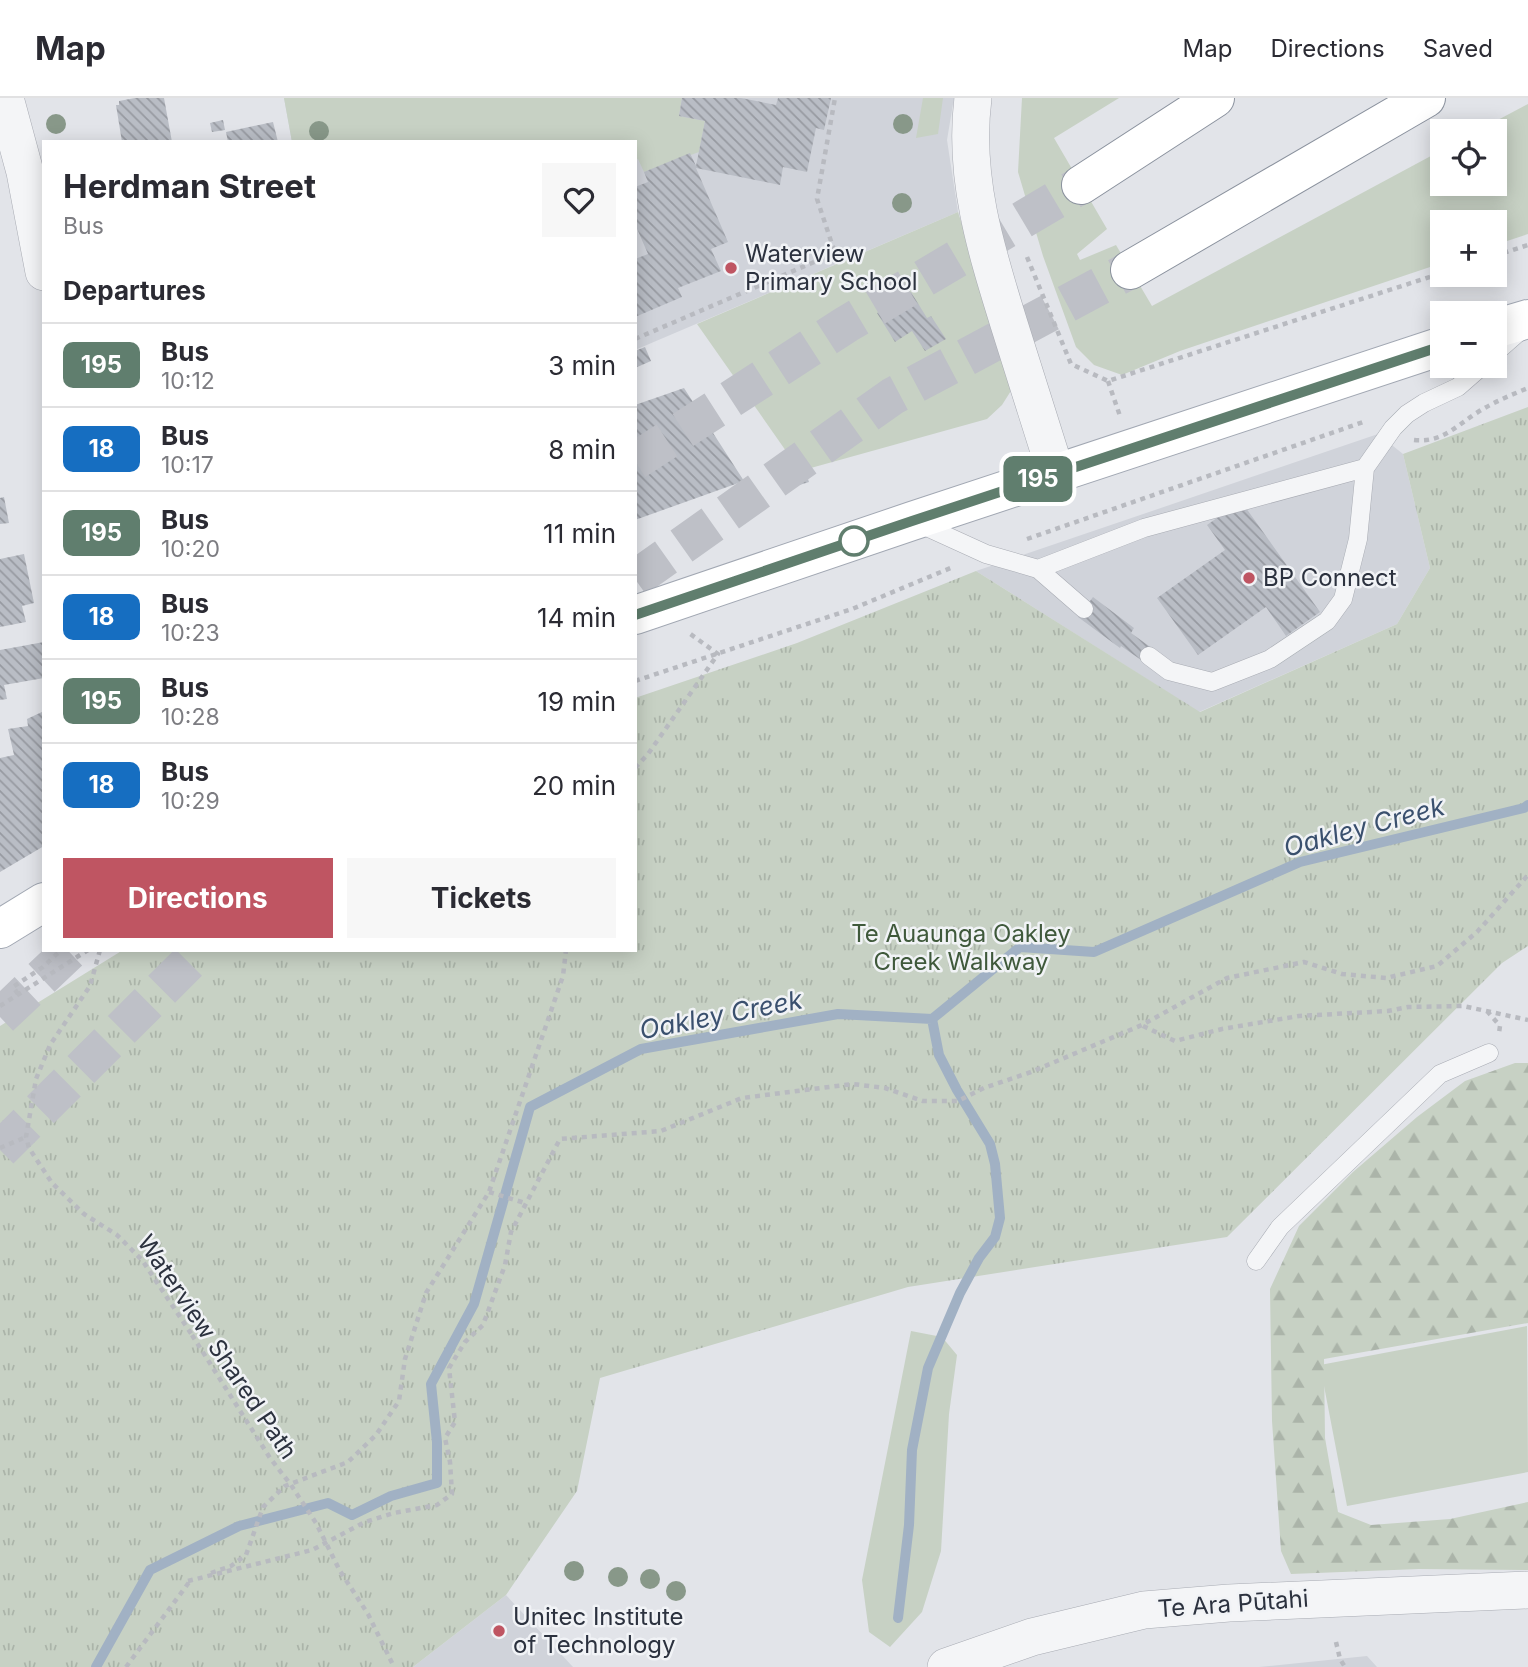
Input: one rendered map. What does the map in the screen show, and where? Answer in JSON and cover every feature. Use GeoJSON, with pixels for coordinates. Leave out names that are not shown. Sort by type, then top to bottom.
{"type":"FeatureCollection","features":[{"type":"Feature","properties":{"kind":"main road"},"geometry":{"type":"LineString","coordinates":[[1081,186],[1215,98]]}},
{"type":"Feature","properties":{"kind":"main road"},"geometry":{"type":"LineString","coordinates":[[1130,270],[1426,98]]}},
{"type":"Feature","properties":{"kind":"main road"},"geometry":{"type":"LineString","coordinates":[[1507,326],[1528,321]]}},
{"type":"Feature","properties":{"kind":"main road"},"geometry":{"type":"LineString","coordinates":[[637,614],[1430,350]]}},
{"type":"Feature","properties":{"kind":"main road"},"geometry":{"type":"LineString","coordinates":[[0,929],[42,903]]}},
{"type":"Feature","properties":{"kind":"street"},"geometry":{"type":"LineString","coordinates":[[5,98],[25,172],[42,261]]}},
{"type":"Feature","properties":{"kind":"street"},"geometry":{"type":"LineString","coordinates":[[973,98],[971,157],[977,214],[1056,473]]}},
{"type":"Feature","properties":{"kind":"street","name":"Te Ara Pūtahi"},"geometry":{"type":"LineString","coordinates":[[946,1667],[1032,1637],[1144,1610],[1229,1603],[1528,1590]]}},
{"type":"Feature","properties":{"kind":"lane"},"geometry":{"type":"LineString","coordinates":[[1507,341],[1528,321]]}},
{"type":"Feature","properties":{"kind":"lane"},"geometry":{"type":"LineString","coordinates":[[1149,656],[1169,671],[1212,682],[1270,659],[1327,621],[1343,598],[1349,575],[1357,539],[1365,468],[1393,428],[1407,414],[1458,387],[1468,378]]}},
{"type":"Feature","properties":{"kind":"lane"},"geometry":{"type":"LineString","coordinates":[[1038,569],[1143,528],[1365,468]]}},
{"type":"Feature","properties":{"kind":"lane"},"geometry":{"type":"LineString","coordinates":[[912,521],[986,554],[1038,569],[1084,609]]}},
{"type":"Feature","properties":{"kind":"lane"},"geometry":{"type":"LineString","coordinates":[[1256,1261],[1280,1227],[1440,1074],[1489,1053]]}},
{"type":"Feature","properties":{"kind":"path"},"geometry":{"type":"LineString","coordinates":[[637,338],[835,253],[817,199],[835,98]]}},
{"type":"Feature","properties":{"kind":"path"},"geometry":{"type":"LineString","coordinates":[[1507,252],[1528,245]]}},
{"type":"Feature","properties":{"kind":"path"},"geometry":{"type":"LineString","coordinates":[[1024,248],[1071,364],[1108,381],[1430,277]]}},
{"type":"Feature","properties":{"kind":"path"},"geometry":{"type":"LineString","coordinates":[[1108,381],[1114,397]]}},
{"type":"Feature","properties":{"kind":"path"},"geometry":{"type":"LineString","coordinates":[[1409,438],[1427,442],[1441,437],[1500,399],[1528,388]]}},
{"type":"Feature","properties":{"kind":"path"},"geometry":{"type":"LineString","coordinates":[[637,766],[718,654]]}},
{"type":"Feature","properties":{"kind":"path"},"geometry":{"type":"LineString","coordinates":[[188,1581],[312,1550],[365,1522],[437,1505],[452,1494],[445,1438],[455,1422],[449,1368],[465,1342],[483,1325],[505,1265],[511,1232],[560,1139],[661,1131],[742,1098],[853,1084],[886,1088],[923,1101],[958,1101],[1142,1025],[1227,978],[1304,962],[1342,974],[1386,978],[1437,966],[1477,932],[1528,875]]}},
{"type":"Feature","properties":{"kind":"path"},"geometry":{"type":"LineString","coordinates":[[18,994],[13,987],[43,967],[59,952]]}},
{"type":"Feature","properties":{"kind":"path"},"geometry":{"type":"LineString","coordinates":[[0,1006],[85,952]]}},
{"type":"Feature","properties":{"kind":"path"},"geometry":{"type":"LineString","coordinates":[[0,1148],[26,1137],[36,1079],[50,1045],[90,986],[99,952]]}},
{"type":"Feature","properties":{"kind":"path"},"geometry":{"type":"LineString","coordinates":[[126,1667],[188,1581],[231,1566],[246,1555],[263,1507],[285,1486],[348,1462],[376,1435],[399,1401],[405,1359],[426,1293],[489,1192],[563,976],[566,952]]}},
{"type":"Feature","properties":{"kind":"path"},"geometry":{"type":"LineString","coordinates":[[1142,1025],[1175,1041],[1222,1029],[1299,1016],[1388,1011],[1408,1006],[1463,1006],[1528,1020]]}},
{"type":"Feature","properties":{"kind":"path","name":"Waterview Shared Path"},"geometry":{"type":"LineString","coordinates":[[26,1137],[29,1148],[52,1183],[84,1214],[117,1236],[142,1260],[270,1458],[316,1523],[340,1571],[368,1614],[394,1667]]}},
{"type":"Feature","properties":{"kind":"path"},"geometry":{"type":"LineString","coordinates":[[489,1192],[525,1203]]}},
{"type":"Feature","properties":{"kind":"path"},"geometry":{"type":"LineString","coordinates":[[1336,1642],[1345,1667]]}},
{"type":"Feature","properties":{"kind":"shaded area","name":"Waterview Primary School"},"geometry":{"type":"Polygon","coordinates":[[[284,98],[954,98],[947,140],[958,212],[637,349],[637,140],[292,140],[284,98]]]}},
{"type":"Feature","properties":{"kind":"shaded area"},"geometry":{"type":"Polygon","coordinates":[[[1378,434],[1403,454],[1430,568],[1397,624],[1199,712],[976,571],[1378,434]]]}},
{"type":"Feature","properties":{"kind":"shaded area","name":"Unitec Institute of Technology"},"geometry":{"type":"Polygon","coordinates":[[[506,1595],[573,1667],[413,1667],[506,1595]]]}},
{"type":"Feature","properties":{"kind":"shaded area"},"geometry":{"type":"Polygon","coordinates":[[[1367,1656],[1377,1667],[1259,1667],[1367,1656]]]}},
{"type":"Feature","properties":{"kind":"green space"},"geometry":{"type":"Polygon","coordinates":[[[284,98],[682,98],[679,116],[705,121],[699,152],[644,172],[637,159],[637,140],[292,140],[284,98]]]}},
{"type":"Feature","properties":{"kind":"green space"},"geometry":{"type":"Polygon","coordinates":[[[923,98],[943,98],[938,134],[916,138],[923,98]]]}},
{"type":"Feature","properties":{"kind":"green space"},"geometry":{"type":"Polygon","coordinates":[[[1022,98],[1119,98],[1054,138],[1107,229],[1077,254],[1080,260],[1116,245],[1152,306],[1430,156],[1430,196],[1507,196],[1507,119],[1500,119],[1528,104],[1528,234],[1507,241],[1507,210],[1430,210],[1430,267],[1180,351],[1122,375],[1094,365],[1076,347],[1043,256],[1018,172],[1022,98]]]}},
{"type":"Feature","properties":{"kind":"green space"},"geometry":{"type":"Polygon","coordinates":[[[958,212],[1014,386],[1002,405],[987,419],[800,471],[697,324],[958,212]]]}},
{"type":"Feature","properties":{"kind":"green space","name":"Te Auaunga Oakley Creek Walkway"},"geometry":{"type":"Polygon","coordinates":[[[1528,407],[1528,946],[1502,963],[1227,1237],[908,1287],[600,1378],[577,1491],[506,1595],[413,1667],[0,1667],[0,1026],[120,952],[637,952],[637,697],[797,643],[976,571],[1200,712],[1397,624],[1430,568],[1403,454],[1528,407]]]}},
{"type":"Feature","properties":{"kind":"green space"},"geometry":{"type":"Polygon","coordinates":[[[1515,1063],[1528,1063],[1528,1323],[1324,1359],[1325,1438],[1338,1512],[1371,1525],[1450,1519],[1528,1502],[1528,1570],[1419,1569],[1291,1574],[1281,1551],[1272,1421],[1270,1289],[1299,1226],[1353,1172],[1417,1117],[1465,1081],[1515,1063]]]}},
{"type":"Feature","properties":{"kind":"green space"},"geometry":{"type":"Polygon","coordinates":[[[1527,1326],[1528,1472],[1347,1506],[1320,1365],[1527,1326]]]}},
{"type":"Feature","properties":{"kind":"green space"},"geometry":{"type":"Polygon","coordinates":[[[911,1331],[942,1337],[957,1355],[949,1414],[941,1551],[922,1612],[890,1647],[869,1632],[862,1580],[911,1331]]]}},
{"type":"Feature","properties":{"kind":"building"},"geometry":{"type":"Polygon","coordinates":[[[164,98],[172,140],[122,140],[116,105],[119,105],[119,101],[164,98]]]}},
{"type":"Feature","properties":{"kind":"building"},"geometry":{"type":"Polygon","coordinates":[[[682,98],[741,98],[776,105],[778,98],[831,98],[824,130],[816,128],[807,172],[783,167],[780,185],[696,168],[728,242],[711,249],[721,271],[678,288],[682,297],[637,316],[637,258],[648,254],[637,229],[637,186],[648,182],[644,172],[690,153],[696,166],[705,121],[679,116],[682,98]]]}},
{"type":"Feature","properties":{"kind":"building"},"geometry":{"type":"Polygon","coordinates":[[[223,120],[225,130],[212,132],[210,123],[223,120]]]}},
{"type":"Feature","properties":{"kind":"building"},"geometry":{"type":"Polygon","coordinates":[[[273,122],[278,140],[228,140],[226,132],[273,122]]]}},
{"type":"Feature","properties":{"kind":"building"},"geometry":{"type":"Polygon","coordinates":[[[911,292],[927,318],[931,316],[946,339],[925,351],[912,331],[895,342],[877,313],[911,292]]]}},
{"type":"Feature","properties":{"kind":"building"},"geometry":{"type":"Polygon","coordinates":[[[645,347],[651,361],[637,367],[637,350],[645,347]]]}},
{"type":"Feature","properties":{"kind":"building"},"geometry":{"type":"Polygon","coordinates":[[[684,388],[744,481],[637,519],[637,404],[684,388]]]}},
{"type":"Feature","properties":{"kind":"building"},"geometry":{"type":"Polygon","coordinates":[[[806,473],[809,482],[787,489],[784,481],[806,473]]]}},
{"type":"Feature","properties":{"kind":"building"},"geometry":{"type":"Polygon","coordinates":[[[4,497],[9,523],[0,524],[0,498],[4,497]]]}},
{"type":"Feature","properties":{"kind":"building"},"geometry":{"type":"Polygon","coordinates":[[[1241,501],[1320,612],[1286,636],[1266,607],[1198,655],[1157,598],[1225,550],[1207,525],[1241,501]]]}},
{"type":"Feature","properties":{"kind":"building"},"geometry":{"type":"Polygon","coordinates":[[[24,554],[34,603],[22,606],[26,622],[0,627],[0,559],[24,554]]]}},
{"type":"Feature","properties":{"kind":"building"},"geometry":{"type":"Polygon","coordinates":[[[1093,597],[1134,628],[1131,633],[1153,649],[1144,662],[1078,617],[1093,597]]]}},
{"type":"Feature","properties":{"kind":"building"},"geometry":{"type":"Polygon","coordinates":[[[42,642],[42,678],[4,685],[7,699],[0,700],[0,650],[42,642]]]}},
{"type":"Feature","properties":{"kind":"building"},"geometry":{"type":"Polygon","coordinates":[[[42,712],[42,847],[0,872],[0,758],[14,755],[8,729],[28,726],[27,719],[42,712]]]}},
{"type":"Feature","properties":{"kind":"waterway","name":"Oakley Creek"},"geometry":{"type":"LineString","coordinates":[[96,1667],[150,1570],[239,1526],[328,1503],[352,1515],[391,1496],[437,1483],[437,1442],[431,1384],[474,1304],[530,1107],[641,1049],[838,1014],[932,1019],[1020,947],[1094,952],[1300,862],[1528,805]]}},
{"type":"Feature","properties":{"kind":"waterway"},"geometry":{"type":"LineString","coordinates":[[898,1618],[909,1525],[912,1450],[928,1368],[960,1293],[979,1258],[995,1237],[1000,1218],[995,1164],[990,1144],[939,1055],[932,1019]]}},
{"type":"Feature","properties":{"kind":"tunnel"},"geometry":{"type":"LineString","coordinates":[[637,460],[847,324],[1081,185]]}},
{"type":"Feature","properties":{"kind":"tunnel"},"geometry":{"type":"LineString","coordinates":[[637,578],[893,396],[1130,270]]}},
{"type":"Feature","properties":{"kind":"tunnel"},"geometry":{"type":"LineString","coordinates":[[0,1017],[69,952]]}},
{"type":"Feature","properties":{"kind":"tunnel"},"geometry":{"type":"LineString","coordinates":[[0,1150],[199,952]]}},
{"type":"Feature","properties":{"kind":"bus line","name":"195"},"geometry":{"type":"LineString","coordinates":[[637,614],[1430,350]]}},
{"type":"Feature","properties":{"kind":"place","name":"Waterview Primary School"},"geometry":{"type":"Point","coordinates":[731,268]}},
{"type":"Feature","properties":{"kind":"place","name":"BP Connect"},"geometry":{"type":"Point","coordinates":[1249,578]}},
{"type":"Feature","properties":{"kind":"place","name":"Unitec Institute of Technology"},"geometry":{"type":"Point","coordinates":[499,1631]}}]}
